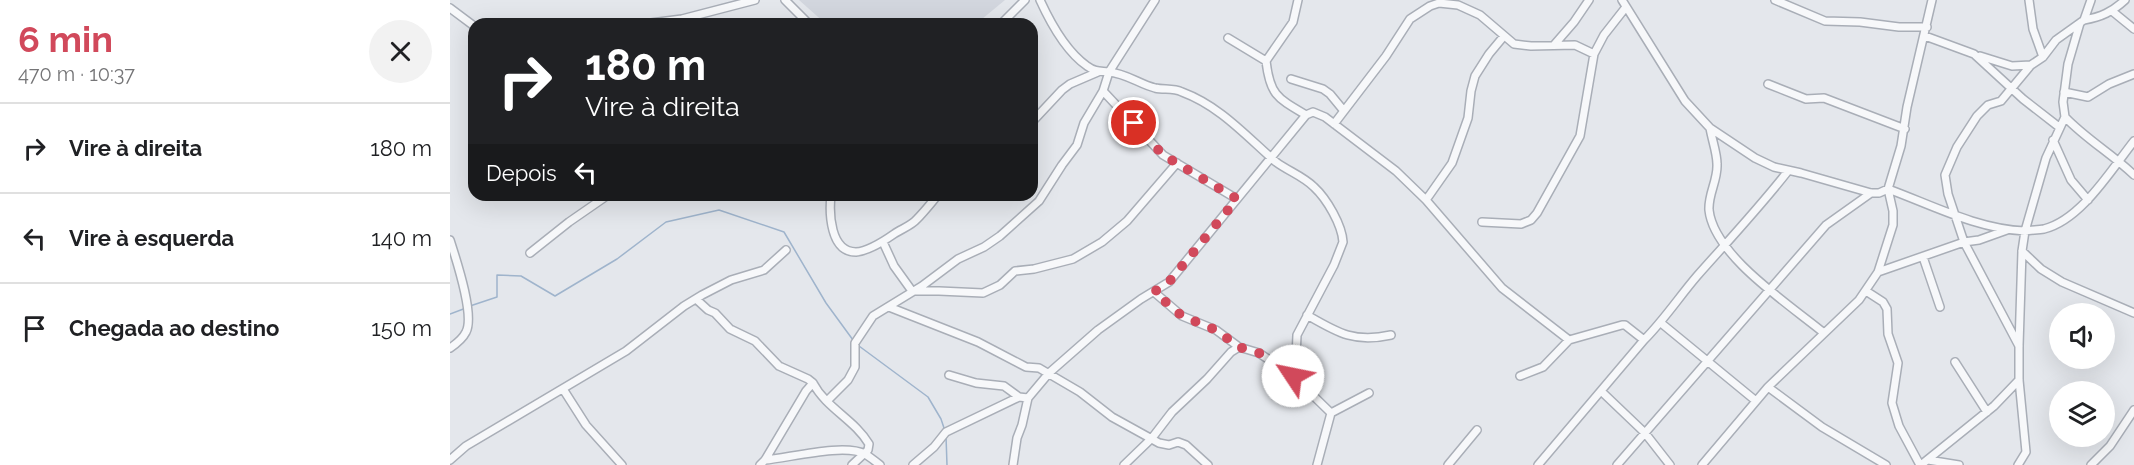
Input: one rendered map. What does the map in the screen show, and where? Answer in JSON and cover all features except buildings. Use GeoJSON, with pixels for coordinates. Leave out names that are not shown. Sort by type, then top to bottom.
{"type":"FeatureCollection","features":[{"type":"Feature","properties":{"kind":"street"},"geometry":{"type":"LineString","coordinates":[[686,18],[754,0]]}},
{"type":"Feature","properties":{"kind":"street"},"geometry":{"type":"LineString","coordinates":[[785,0],[803,18]]}},
{"type":"Feature","properties":{"kind":"street"},"geometry":{"type":"LineString","coordinates":[[1007,18],[1025,0]]}},
{"type":"Feature","properties":{"kind":"street"},"geometry":{"type":"LineString","coordinates":[[1040,0],[1051,23],[1067,44],[1081,61],[1098,72]]}},
{"type":"Feature","properties":{"kind":"street"},"geometry":{"type":"LineString","coordinates":[[827,401],[843,385],[855,367],[855,343],[870,319],[958,259],[984,247],[1000,236],[1039,201],[1077,145],[1084,123],[1103,92],[1109,72],[1155,0]]}},
{"type":"Feature","properties":{"kind":"street"},"geometry":{"type":"LineString","coordinates":[[1298,0],[1293,22],[1266,61],[1271,88],[1277,96],[1306,115]]}},
{"type":"Feature","properties":{"kind":"street"},"geometry":{"type":"LineString","coordinates":[[1554,45],[1589,0]]}},
{"type":"Feature","properties":{"kind":"street"},"geometry":{"type":"LineString","coordinates":[[1774,0],[1825,21],[1927,27]]}},
{"type":"Feature","properties":{"kind":"street"},"geometry":{"type":"LineString","coordinates":[[1702,465],[1768,387],[1866,291],[1878,272],[1893,225],[1888,189],[1905,129],[1907,107],[1932,0]]}},
{"type":"Feature","properties":{"kind":"street"},"geometry":{"type":"LineString","coordinates":[[2029,0],[2034,29],[2043,57]]}},
{"type":"Feature","properties":{"kind":"street"},"geometry":{"type":"LineString","coordinates":[[2018,465],[2026,452],[2019,380],[2022,250],[2025,231],[2046,158],[2065,117],[2064,92],[2068,64],[2091,0]]}},
{"type":"Feature","properties":{"kind":"street"},"geometry":{"type":"LineString","coordinates":[[2019,346],[1964,242],[1945,182],[1949,163],[1977,116],[1988,105],[2001,101],[2031,65],[2043,57],[2056,40],[2082,21],[2112,11],[2125,0]]}},
{"type":"Feature","properties":{"kind":"street"},"geometry":{"type":"LineString","coordinates":[[1334,124],[1386,56],[1410,19],[1430,6],[1447,2],[1458,5],[1489,22],[1514,44],[1522,46],[1575,45],[1594,54]]}},
{"type":"Feature","properties":{"kind":"street"},"geometry":{"type":"LineString","coordinates":[[1482,222],[1521,225],[1538,213],[1580,136],[1594,54],[1624,3],[1685,101],[1710,128],[1755,158],[1788,171],[1871,193],[1879,193],[1888,189],[1954,215],[2007,230],[2025,231],[2044,229],[2056,224],[2088,200],[2134,141]]}},
{"type":"Feature","properties":{"kind":"street"},"geometry":{"type":"LineString","coordinates":[[450,8],[468,22]]}},
{"type":"Feature","properties":{"kind":"street"},"geometry":{"type":"LineString","coordinates":[[2112,11],[2134,29]]}},
{"type":"Feature","properties":{"kind":"street"},"geometry":{"type":"LineString","coordinates":[[1426,200],[1452,163],[1468,118],[1471,91],[1476,76],[1489,54],[1504,36]]}},
{"type":"Feature","properties":{"kind":"street"},"geometry":{"type":"LineString","coordinates":[[1925,36],[2012,66],[2031,65]]}},
{"type":"Feature","properties":{"kind":"street"},"geometry":{"type":"LineString","coordinates":[[1228,38],[1266,61]]}},
{"type":"Feature","properties":{"kind":"street"},"geometry":{"type":"LineString","coordinates":[[1974,54],[2059,127]]}},
{"type":"Feature","properties":{"kind":"street"},"geometry":{"type":"LineString","coordinates":[[1038,116],[1070,84],[1098,72],[1109,72],[1133,78],[1154,88],[1172,88],[1196,98],[1238,125],[1271,157],[1314,186],[1328,205],[1343,239],[1334,265],[1296,340],[1296,357],[1302,384]]}},
{"type":"Feature","properties":{"kind":"street"},"geometry":{"type":"LineString","coordinates":[[2064,92],[2088,97],[2109,84],[2134,74]]}},
{"type":"Feature","properties":{"kind":"street"},"geometry":{"type":"LineString","coordinates":[[1291,79],[1323,89],[1344,111]]}},
{"type":"Feature","properties":{"kind":"street"},"geometry":{"type":"LineString","coordinates":[[1768,84],[1806,99],[1824,98],[1905,129]]}},
{"type":"Feature","properties":{"kind":"street"},"geometry":{"type":"LineString","coordinates":[[1103,92],[1163,155],[1237,199]]}},
{"type":"Feature","properties":{"kind":"street"},"geometry":{"type":"LineString","coordinates":[[1013,465],[1017,438],[1028,398],[1049,373],[1098,330],[1169,282],[1306,115],[1317,113],[1396,171],[1426,200],[1502,288],[1569,340]]}},
{"type":"Feature","properties":{"kind":"street"},"geometry":{"type":"LineString","coordinates":[[2065,117],[2087,138],[2119,160],[2134,175]]}},
{"type":"Feature","properties":{"kind":"street"},"geometry":{"type":"LineString","coordinates":[[1710,128],[1718,166],[1709,208],[1714,227],[1724,245],[1739,263],[1824,333]]}},
{"type":"Feature","properties":{"kind":"street"},"geometry":{"type":"LineString","coordinates":[[2054,140],[2071,180],[2088,200]]}},
{"type":"Feature","properties":{"kind":"street"},"geometry":{"type":"LineString","coordinates":[[912,291],[983,293],[1000,285],[1015,271],[1034,269],[1073,259],[1102,242],[1127,220],[1177,163]]}},
{"type":"Feature","properties":{"kind":"street"},"geometry":{"type":"LineString","coordinates":[[1538,465],[1788,171]]}},
{"type":"Feature","properties":{"kind":"street"},"geometry":{"type":"LineString","coordinates":[[1617,465],[1826,225],[1871,193]]}},
{"type":"Feature","properties":{"kind":"street"},"geometry":{"type":"LineString","coordinates":[[530,254],[568,222],[599,201]]}},
{"type":"Feature","properties":{"kind":"street"},"geometry":{"type":"LineString","coordinates":[[831,201],[834,232],[845,249],[855,252],[883,242],[914,222],[933,201]]}},
{"type":"Feature","properties":{"kind":"street"},"geometry":{"type":"LineString","coordinates":[[1878,272],[1964,242],[1979,240],[2007,230]]}},
{"type":"Feature","properties":{"kind":"street"},"geometry":{"type":"LineString","coordinates":[[450,240],[470,321],[467,332],[450,348]]}},
{"type":"Feature","properties":{"kind":"street"},"geometry":{"type":"LineString","coordinates":[[883,242],[894,266],[912,291]]}},
{"type":"Feature","properties":{"kind":"street"},"geometry":{"type":"LineString","coordinates":[[450,460],[466,446],[638,343],[696,299],[731,280],[764,270],[786,250]]}},
{"type":"Feature","properties":{"kind":"street"},"geometry":{"type":"LineString","coordinates":[[2022,250],[2041,269],[2062,282],[2134,313]]}},
{"type":"Feature","properties":{"kind":"street"},"geometry":{"type":"LineString","coordinates":[[1923,257],[1940,307]]}},
{"type":"Feature","properties":{"kind":"street"},"geometry":{"type":"LineString","coordinates":[[1866,291],[1883,302],[1887,309],[1888,334],[1898,363],[1892,403],[1899,426],[1921,465],[1987,412],[2019,380]]}},
{"type":"Feature","properties":{"kind":"street"},"geometry":{"type":"LineString","coordinates":[[1154,292],[1182,316],[1216,330],[1239,347],[1259,353],[1302,384],[1321,406],[1331,413]]}},
{"type":"Feature","properties":{"kind":"street"},"geometry":{"type":"LineString","coordinates":[[696,299],[715,313],[730,329],[755,341],[779,366],[808,379],[827,401],[866,437],[870,447],[852,465]]}},
{"type":"Feature","properties":{"kind":"street"},"geometry":{"type":"LineString","coordinates":[[889,307],[978,342],[1026,367],[1034,366],[1049,373],[1080,392],[1112,417],[1165,445],[1179,442],[1186,445],[1208,465]]}},
{"type":"Feature","properties":{"kind":"street"},"geometry":{"type":"LineString","coordinates":[[1307,315],[1334,331],[1353,338],[1365,339],[1391,335]]}},
{"type":"Feature","properties":{"kind":"street"},"geometry":{"type":"LineString","coordinates":[[1661,323],[1756,401]]}},
{"type":"Feature","properties":{"kind":"street"},"geometry":{"type":"LineString","coordinates":[[1520,376],[1543,367],[1569,340],[1625,325],[1644,340]]}},
{"type":"Feature","properties":{"kind":"street"},"geometry":{"type":"LineString","coordinates":[[1125,465],[1152,438],[1172,412],[1207,379],[1231,352],[1239,347]]}},
{"type":"Feature","properties":{"kind":"street"},"geometry":{"type":"LineString","coordinates":[[1955,363],[1987,412]]}},
{"type":"Feature","properties":{"kind":"street"},"geometry":{"type":"LineString","coordinates":[[949,375],[976,383],[1004,386],[1019,397],[1028,398]]}},
{"type":"Feature","properties":{"kind":"street"},"geometry":{"type":"LineString","coordinates":[[763,463],[794,410],[813,384]]}},
{"type":"Feature","properties":{"kind":"street"},"geometry":{"type":"LineString","coordinates":[[1768,387],[1822,427],[1885,465]]}},
{"type":"Feature","properties":{"kind":"street"},"geometry":{"type":"LineString","coordinates":[[563,389],[586,425],[622,465]]}},
{"type":"Feature","properties":{"kind":"street"},"geometry":{"type":"LineString","coordinates":[[1601,391],[1644,433],[1670,465]]}},
{"type":"Feature","properties":{"kind":"street"},"geometry":{"type":"LineString","coordinates":[[1317,465],[1331,413],[1369,393]]}},
{"type":"Feature","properties":{"kind":"street"},"geometry":{"type":"LineString","coordinates":[[913,465],[934,447],[945,432],[1019,397]]}},
{"type":"Feature","properties":{"kind":"street"},"geometry":{"type":"LineString","coordinates":[[2091,465],[2110,446],[2134,410]]}},
{"type":"Feature","properties":{"kind":"street"},"geometry":{"type":"LineString","coordinates":[[1448,465],[1477,430]]}},
{"type":"Feature","properties":{"kind":"street"},"geometry":{"type":"LineString","coordinates":[[763,463],[833,450],[856,451],[865,454],[880,465]]}},
{"type":"Feature","properties":{"kind":"street"},"geometry":{"type":"LineString","coordinates":[[1928,460],[1959,465]]}},
{"type":"Feature","properties":{"kind":"shaded area"},"geometry":{"type":"Polygon","coordinates":[[[799,0],[1005,0],[983,18],[819,18],[799,0]]]}},
{"type":"Feature","properties":{"kind":"waterway"},"geometry":{"type":"LineString","coordinates":[[470,306],[497,297],[497,275],[521,276],[555,296],[617,259],[666,222],[719,210],[784,232],[826,303],[853,340]]}},
{"type":"Feature","properties":{"kind":"waterway"},"geometry":{"type":"LineString","coordinates":[[450,314],[466,308]]}},
{"type":"Feature","properties":{"kind":"waterway"},"geometry":{"type":"LineString","coordinates":[[859,346],[928,397],[945,431]]}},
{"type":"Feature","properties":{"kind":"waterway"},"geometry":{"type":"LineString","coordinates":[[946,436],[947,465]]}},
{"type":"Feature","properties":{"kind":"route"},"geometry":{"type":"LineString","coordinates":[[1134,123],[1163,155],[1237,199],[1169,282],[1154,292],[1182,316],[1216,330],[1239,347],[1259,353],[1293,376]]}}]}
